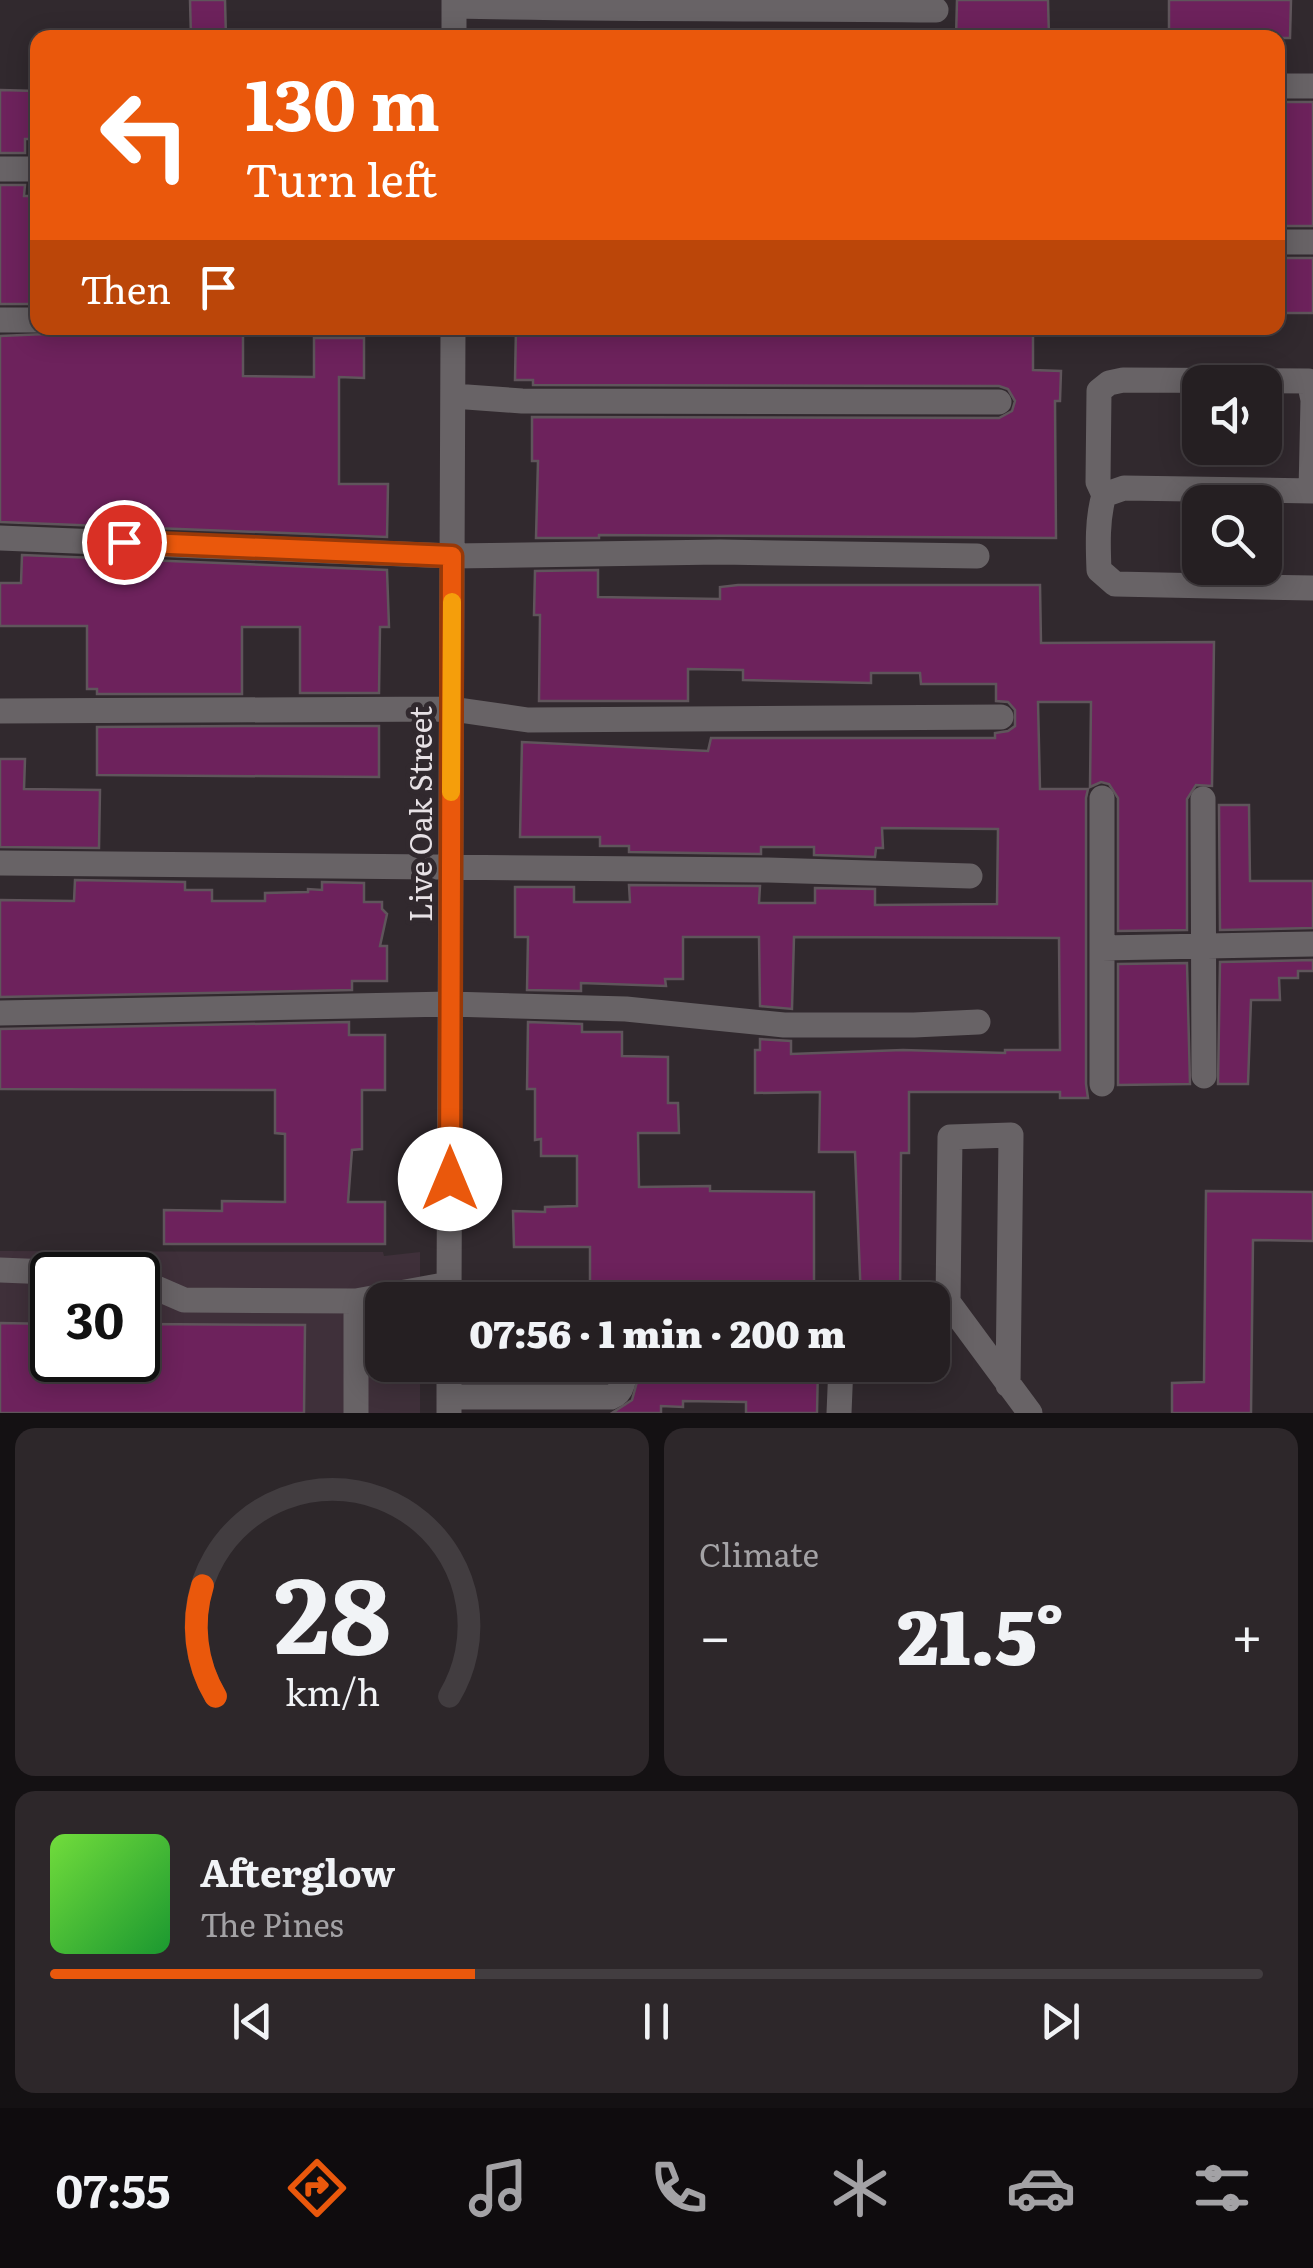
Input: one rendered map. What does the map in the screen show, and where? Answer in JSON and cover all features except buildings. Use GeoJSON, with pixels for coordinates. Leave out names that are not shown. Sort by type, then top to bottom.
{"type":"FeatureCollection","features":[{"type":"Feature","properties":{"kind":"street"},"geometry":{"type":"LineString","coordinates":[[454,30],[454,3],[936,10]]}},
{"type":"Feature","properties":{"kind":"street"},"geometry":{"type":"LineString","coordinates":[[1285,86],[1313,86]]}},
{"type":"Feature","properties":{"kind":"street"},"geometry":{"type":"LineString","coordinates":[[0,168],[30,169]]}},
{"type":"Feature","properties":{"kind":"street"},"geometry":{"type":"LineString","coordinates":[[1285,242],[1313,242]]}},
{"type":"Feature","properties":{"kind":"street"},"geometry":{"type":"LineString","coordinates":[[0,320],[30,320]]}},
{"type":"Feature","properties":{"kind":"street","name":"Live Oak Street"},"geometry":{"type":"LineString","coordinates":[[449,1282],[453,335]]}},
{"type":"Feature","properties":{"kind":"street"},"geometry":{"type":"LineString","coordinates":[[1104,495],[1124,488],[1312,491],[1309,380],[1123,380],[1109,383],[1099,391],[1098,482],[1104,495],[1100,508],[1099,570],[1115,584],[1313,588]]}},
{"type":"Feature","properties":{"kind":"street"},"geometry":{"type":"LineString","coordinates":[[453,396],[522,400],[999,402]]}},
{"type":"Feature","properties":{"kind":"street"},"geometry":{"type":"LineString","coordinates":[[0,538],[452,556],[720,552],[977,556]]}},
{"type":"Feature","properties":{"kind":"street"},"geometry":{"type":"LineString","coordinates":[[0,711],[452,708],[528,720],[1001,716]]}},
{"type":"Feature","properties":{"kind":"street"},"geometry":{"type":"LineString","coordinates":[[1102,798],[1102,1084]]}},
{"type":"Feature","properties":{"kind":"street"},"geometry":{"type":"LineString","coordinates":[[1203,799],[1204,1076]]}},
{"type":"Feature","properties":{"kind":"street"},"geometry":{"type":"LineString","coordinates":[[0,863],[768,870],[970,876]]}},
{"type":"Feature","properties":{"kind":"street"},"geometry":{"type":"LineString","coordinates":[[1102,948],[1313,944]]}},
{"type":"Feature","properties":{"kind":"street"},"geometry":{"type":"LineString","coordinates":[[0,1013],[450,1004],[626,1008],[784,1025],[978,1022]]}},
{"type":"Feature","properties":{"kind":"street"},"geometry":{"type":"LineString","coordinates":[[1008,1384],[1011,1136],[950,1137],[948,1302],[1008,1384],[1030,1413]]}},
{"type":"Feature","properties":{"kind":"street"},"geometry":{"type":"LineString","coordinates":[[0,1270],[30,1271]]}},
{"type":"Feature","properties":{"kind":"street"},"geometry":{"type":"LineString","coordinates":[[160,1290],[184,1300],[365,1300]]}},
{"type":"Feature","properties":{"kind":"street"},"geometry":{"type":"LineString","coordinates":[[356,1301],[356,1413]]}},
{"type":"Feature","properties":{"kind":"street"},"geometry":{"type":"LineString","coordinates":[[449,1405],[611,1398],[622,1382]]}},
{"type":"Feature","properties":{"kind":"street"},"geometry":{"type":"LineString","coordinates":[[839,1413],[840,1382]]}},
{"type":"Feature","properties":{"kind":"shaded area"},"geometry":{"type":"Polygon","coordinates":[[[0,1251],[383,1252],[384,1256],[420,1252],[420,1282],[365,1282],[365,1382],[420,1382],[420,1413],[0,1413],[0,1251]]]}},
{"type":"Feature","properties":{"kind":"slow traffic"},"geometry":{"type":"LineString","coordinates":[[451,792],[452,602]]}},
{"type":"Feature","properties":{"kind":"route"},"geometry":{"type":"LineString","coordinates":[[124,542],[452,556],[450,1179]]}}]}
